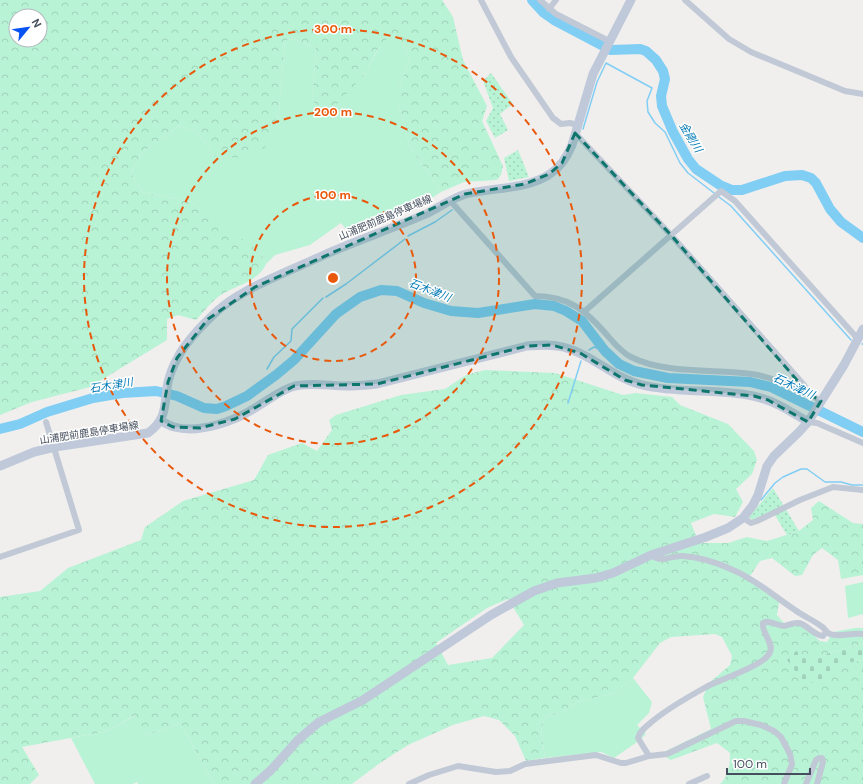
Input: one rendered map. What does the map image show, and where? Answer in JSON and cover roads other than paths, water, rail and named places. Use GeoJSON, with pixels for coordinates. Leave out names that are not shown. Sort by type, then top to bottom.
{"type":"FeatureCollection","features":[{"type":"Feature","properties":{"kind":"street"},"geometry":{"type":"LineString","coordinates":[[482,0],[511,57],[554,118],[561,124],[570,123],[576,129],[804,385],[809,394]]}},
{"type":"Feature","properties":{"kind":"street"},"geometry":{"type":"LineString","coordinates":[[540,0],[548,9],[556,14],[609,41],[631,0]]}},
{"type":"Feature","properties":{"kind":"street"},"geometry":{"type":"LineString","coordinates":[[548,9],[556,0]]}},
{"type":"Feature","properties":{"kind":"street"},"geometry":{"type":"LineString","coordinates":[[685,0],[729,39],[750,52],[845,91],[863,94]]}},
{"type":"Feature","properties":{"kind":"street","name":"山浦肥前鹿島停車場線"},"geometry":{"type":"LineString","coordinates":[[0,466],[34,452],[55,447],[148,433],[157,427],[160,421],[166,403],[168,382],[177,358],[187,343],[208,319],[235,298],[255,287],[349,244],[428,212],[465,194],[525,184],[549,174],[562,163],[570,150],[589,85],[609,41]]}},
{"type":"Feature","properties":{"kind":"street"},"geometry":{"type":"LineString","coordinates":[[584,311],[721,191],[735,201],[858,339]]}},
{"type":"Feature","properties":{"kind":"street"},"geometry":{"type":"LineString","coordinates":[[451,200],[535,296],[548,296],[561,299],[584,311],[618,348],[631,357],[653,365],[681,369],[752,374],[773,379],[809,394],[820,401]]}},
{"type":"Feature","properties":{"kind":"street"},"geometry":{"type":"LineString","coordinates":[[255,784],[272,770],[298,740],[319,722],[370,696],[491,614],[534,591],[557,583],[596,578],[613,573],[651,555],[706,537],[728,528],[743,518],[753,505],[758,495],[771,461],[808,422],[863,329]]}},
{"type":"Feature","properties":{"kind":"street"},"geometry":{"type":"LineString","coordinates":[[160,421],[173,427],[184,429],[200,428],[236,419],[277,393],[294,386],[306,384],[358,386],[377,384],[527,346],[552,345],[564,347],[580,353],[625,380],[642,385],[665,389],[740,393],[768,400],[808,422],[817,423],[863,442]]}},
{"type":"Feature","properties":{"kind":"street"},"geometry":{"type":"LineString","coordinates":[[0,557],[79,530],[55,447],[46,422]]}},
{"type":"Feature","properties":{"kind":"street"},"geometry":{"type":"LineString","coordinates":[[743,518],[751,523],[756,522],[800,500],[833,487],[863,490]]}},
{"type":"Feature","properties":{"kind":"street"},"geometry":{"type":"LineString","coordinates":[[651,555],[657,559],[664,560],[684,556],[734,570],[760,585],[796,612],[822,626],[826,632],[835,635],[857,633],[863,634]]}},
{"type":"Feature","properties":{"kind":"street"},"geometry":{"type":"LineString","coordinates":[[649,756],[638,738],[646,726],[669,708],[708,686],[744,671],[767,657],[771,649],[762,628],[763,623],[769,621],[785,626],[798,622],[803,624],[817,636],[823,636],[826,632]]}},
{"type":"Feature","properties":{"kind":"street"},"geometry":{"type":"LineString","coordinates":[[409,784],[429,775],[458,766],[496,772],[510,771],[525,764],[596,755],[621,763],[626,763],[649,756],[667,754],[736,721],[744,721],[761,726],[774,731],[781,737],[790,754],[792,764],[784,784]]}},
{"type":"Feature","properties":{"kind":"street"},"geometry":{"type":"LineString","coordinates":[[806,784],[816,760],[822,758],[823,762],[817,784]]}},
{"type":"Feature","properties":{"kind":"street"},"geometry":{"type":"LineString","coordinates":[[689,784],[707,776]]}},
{"type":"Feature","properties":{"kind":"waterway","name":"金剛川"},"geometry":{"type":"LineString","coordinates":[[532,0],[544,13],[554,20],[611,50],[640,49],[646,51],[656,60],[663,71],[665,79],[661,96],[662,106],[673,132],[688,159],[696,169],[720,185],[732,190],[742,190],[785,176],[802,175],[811,178],[816,183],[830,209],[841,222],[863,238]]}},
{"type":"Feature","properties":{"kind":"waterway"},"geometry":{"type":"LineString","coordinates":[[583,129],[597,82],[606,63],[652,88],[647,101],[648,112],[655,123],[665,132],[680,163],[688,173],[714,193]]}},
{"type":"Feature","properties":{"kind":"waterway"},"geometry":{"type":"LineString","coordinates":[[719,197],[731,206],[851,340]]}},
{"type":"Feature","properties":{"kind":"waterway"},"geometry":{"type":"LineString","coordinates":[[408,236],[435,222],[452,210]]}},
{"type":"Feature","properties":{"kind":"waterway"},"geometry":{"type":"LineString","coordinates":[[326,297],[346,284],[405,239]]}},
{"type":"Feature","properties":{"kind":"waterway","name":"石木津川"},"geometry":{"type":"LineString","coordinates":[[0,429],[20,424],[47,412],[93,398],[122,393],[156,391],[177,396],[204,408],[217,409],[226,406],[247,396],[294,360],[336,314],[360,297],[381,290],[397,291],[424,303],[451,311],[478,313],[535,304],[554,306],[566,311],[582,321],[605,351],[619,364],[634,371],[668,378],[750,382],[771,387],[863,432]]}},
{"type":"Feature","properties":{"kind":"waterway"},"geometry":{"type":"LineString","coordinates":[[267,369],[274,357],[291,341],[292,329],[323,298]]}},
{"type":"Feature","properties":{"kind":"waterway"},"geometry":{"type":"LineString","coordinates":[[589,350],[594,347],[605,351]]}},
{"type":"Feature","properties":{"kind":"waterway"},"geometry":{"type":"LineString","coordinates":[[568,403],[581,361]]}},
{"type":"Feature","properties":{"kind":"waterway"},"geometry":{"type":"LineString","coordinates":[[761,500],[775,483],[783,477],[801,469],[807,469],[825,482],[841,482],[852,485],[863,485]]}}]}
